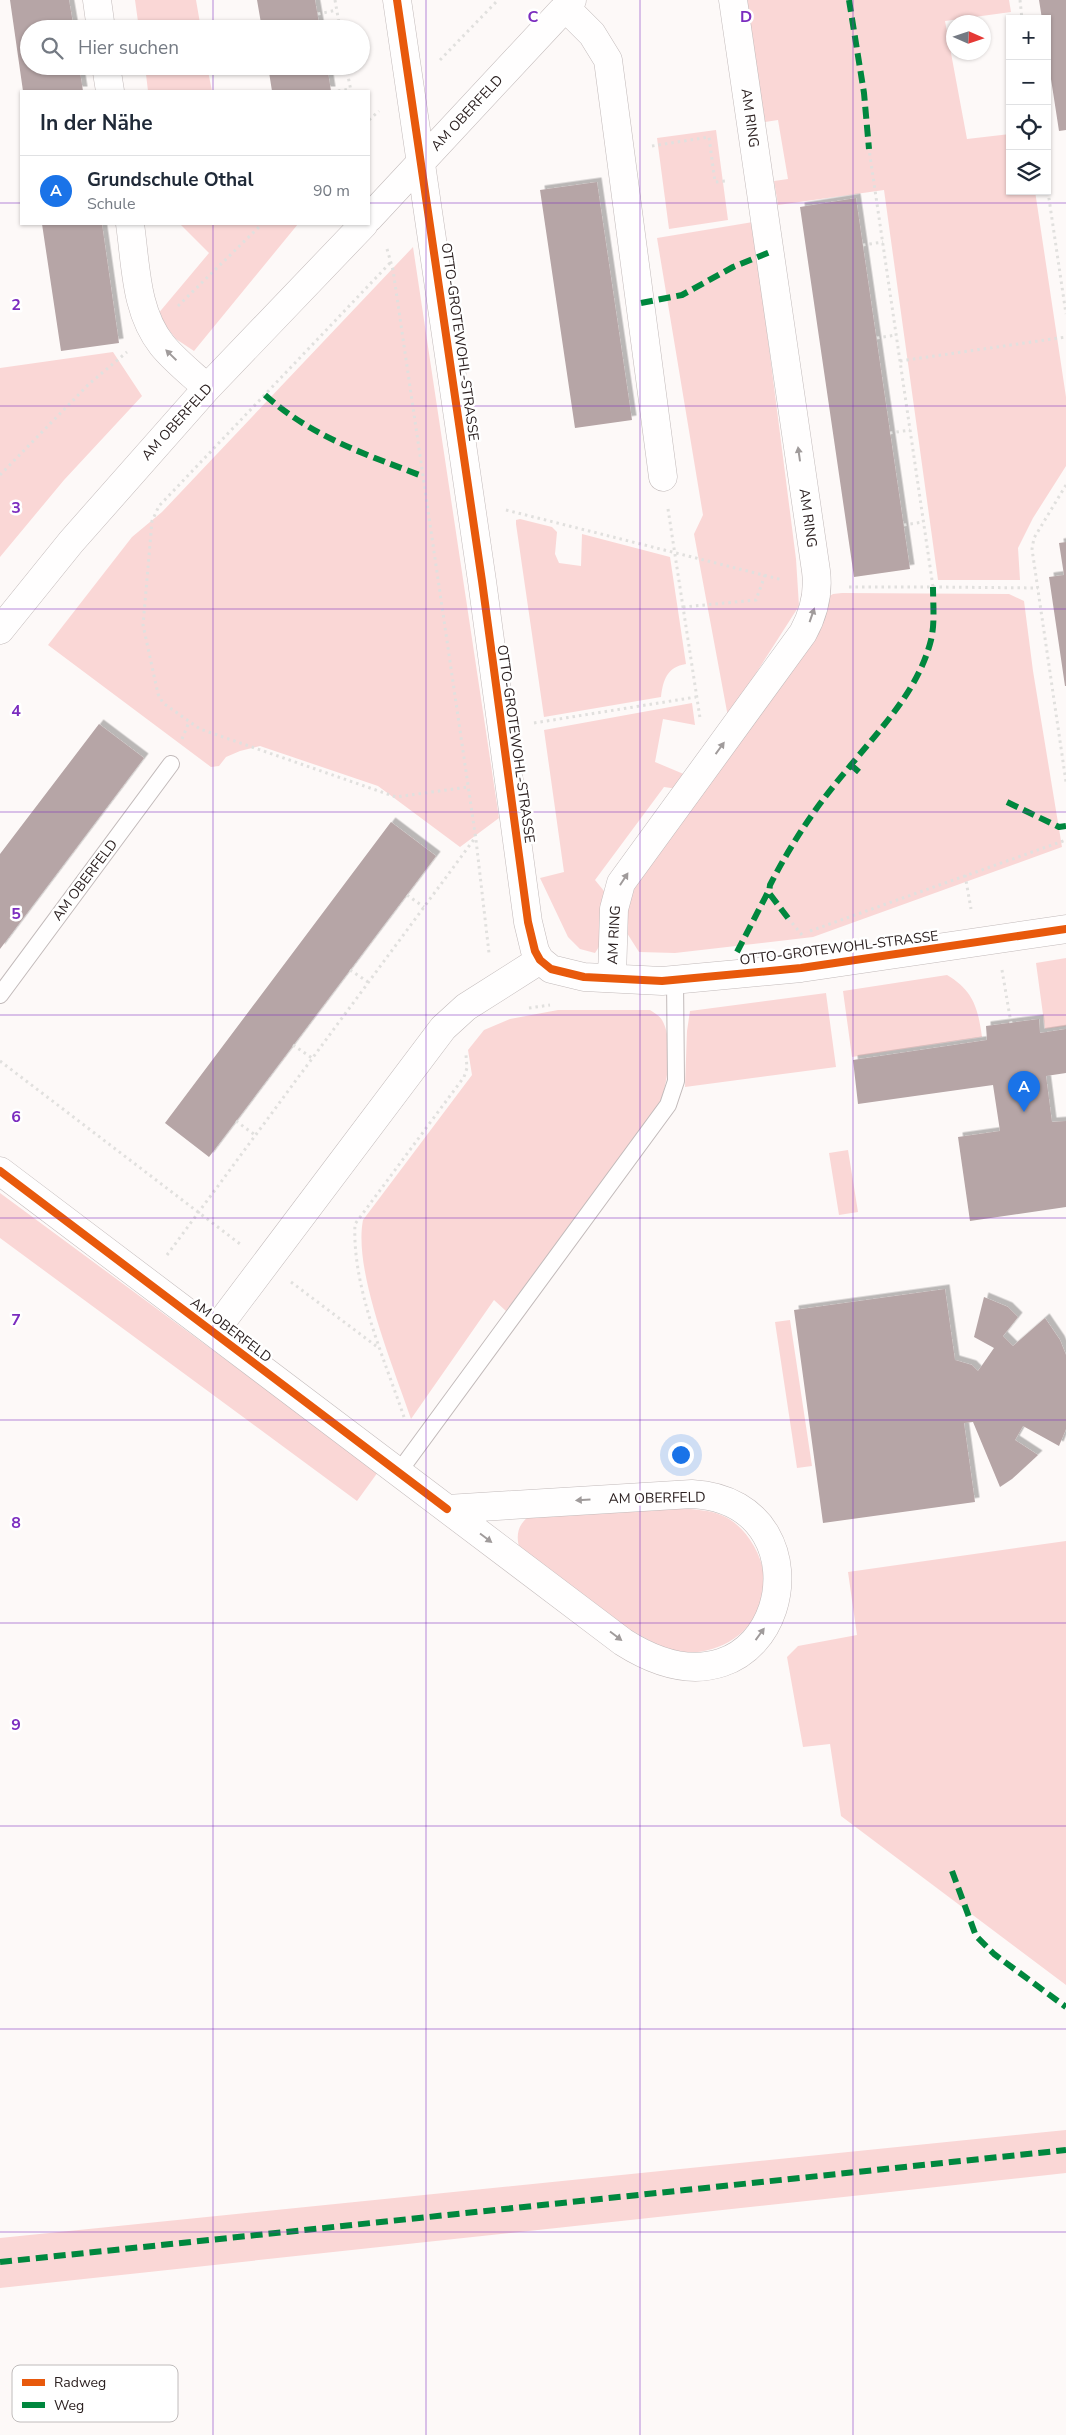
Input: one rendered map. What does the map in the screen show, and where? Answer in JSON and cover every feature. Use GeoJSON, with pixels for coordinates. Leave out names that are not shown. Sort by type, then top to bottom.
{"type":"FeatureCollection","features":[{"type":"Feature","properties":{"kind":"street"},"geometry":{"type":"LineString","coordinates":[[97,0],[100,20]]}},
{"type":"Feature","properties":{"kind":"street","name":"OTTO-GROTEWOHL-STRASSE"},"geometry":{"type":"LineString","coordinates":[[397,0],[471,506],[528,922],[531,940],[540,960],[557,972],[584,977],[675,980],[801,968],[1066,929]]}},
{"type":"Feature","properties":{"kind":"street","name":"AM RING"},"geometry":{"type":"LineString","coordinates":[[612,978],[614,909],[621,883],[803,633],[815,608],[817,588],[733,0]]}},
{"type":"Feature","properties":{"kind":"street"},"geometry":{"type":"LineString","coordinates":[[569,4],[592,34],[608,60],[663,477]]}},
{"type":"Feature","properties":{"kind":"street","name":"AM OBERFELD"},"geometry":{"type":"LineString","coordinates":[[370,217],[569,4]]}},
{"type":"Feature","properties":{"kind":"street"},"geometry":{"type":"LineString","coordinates":[[107,75],[110,90]]}},
{"type":"Feature","properties":{"kind":"street"},"geometry":{"type":"LineString","coordinates":[[130,225],[142,305],[146,319],[162,346],[207,388]]}},
{"type":"Feature","properties":{"kind":"street","name":"AM OBERFELD"},"geometry":{"type":"LineString","coordinates":[[3,619],[207,388],[362,225]]}},
{"type":"Feature","properties":{"kind":"street","name":"AM OBERFELD"},"geometry":{"type":"LineString","coordinates":[[214,1332],[443,1028],[460,1011],[540,960]]}},
{"type":"Feature","properties":{"kind":"street","name":"AM OBERFELD"},"geometry":{"type":"LineString","coordinates":[[0,1171],[398,1473],[624,1642],[648,1657],[662,1662],[694,1666],[712,1665],[736,1656],[752,1644],[762,1632],[775,1603],[779,1575],[770,1544],[749,1516],[735,1506],[713,1497],[692,1494],[447,1509]]}},
{"type":"Feature","properties":{"kind":"lane","name":"AM OBERFELD"},"geometry":{"type":"LineString","coordinates":[[0,995],[170,764]]}},
{"type":"Feature","properties":{"kind":"lane"},"geometry":{"type":"LineString","coordinates":[[398,1473],[668,1105],[676,1081],[675,980]]}},
{"type":"Feature","properties":{"kind":"path"},"geometry":{"type":"LineString","coordinates":[[335,0],[339,20]]}},
{"type":"Feature","properties":{"kind":"path"},"geometry":{"type":"LineString","coordinates":[[1020,0],[1022,15]]}},
{"type":"Feature","properties":{"kind":"path"},"geometry":{"type":"LineString","coordinates":[[318,14],[337,10]]}},
{"type":"Feature","properties":{"kind":"path"},"geometry":{"type":"LineString","coordinates":[[348,75],[350,90]]}},
{"type":"Feature","properties":{"kind":"path"},"geometry":{"type":"LineString","coordinates":[[621,151],[709,137],[715,182],[759,177]]}},
{"type":"Feature","properties":{"kind":"path"},"geometry":{"type":"LineString","coordinates":[[870,149],[933,587]]}},
{"type":"Feature","properties":{"kind":"path"},"geometry":{"type":"LineString","coordinates":[[1048,195],[1066,314]]}},
{"type":"Feature","properties":{"kind":"path"},"geometry":{"type":"LineString","coordinates":[[370,217],[390,263],[468,787],[494,989]]}},
{"type":"Feature","properties":{"kind":"path"},"geometry":{"type":"LineString","coordinates":[[863,245],[883,242]]}},
{"type":"Feature","properties":{"kind":"path"},"geometry":{"type":"LineString","coordinates":[[390,263],[160,506],[152,521],[144,630],[160,698],[195,727],[396,797],[468,787]]}},
{"type":"Feature","properties":{"kind":"path"},"geometry":{"type":"LineString","coordinates":[[877,338],[896,335]]}},
{"type":"Feature","properties":{"kind":"path"},"geometry":{"type":"LineString","coordinates":[[900,361],[1066,337]]}},
{"type":"Feature","properties":{"kind":"path"},"geometry":{"type":"LineString","coordinates":[[890,433],[910,430]]}},
{"type":"Feature","properties":{"kind":"path"},"geometry":{"type":"LineString","coordinates":[[663,477],[707,766]]}},
{"type":"Feature","properties":{"kind":"path"},"geometry":{"type":"LineString","coordinates":[[1066,485],[1032,542],[1066,782]]}},
{"type":"Feature","properties":{"kind":"path"},"geometry":{"type":"LineString","coordinates":[[471,506],[484,505],[817,588],[1038,588]]}},
{"type":"Feature","properties":{"kind":"path"},"geometry":{"type":"LineString","coordinates":[[904,525],[923,522]]}},
{"type":"Feature","properties":{"kind":"path"},"geometry":{"type":"LineString","coordinates":[[683,607],[756,600],[764,575]]}},
{"type":"Feature","properties":{"kind":"path"},"geometry":{"type":"LineString","coordinates":[[502,728],[696,697]]}},
{"type":"Feature","properties":{"kind":"path"},"geometry":{"type":"LineString","coordinates":[[148,1282],[475,837]]}},
{"type":"Feature","properties":{"kind":"path"},"geometry":{"type":"LineString","coordinates":[[788,918],[801,936],[965,874],[1066,840]]}},
{"type":"Feature","properties":{"kind":"path"},"geometry":{"type":"LineString","coordinates":[[965,874],[972,916]]}},
{"type":"Feature","properties":{"kind":"path"},"geometry":{"type":"LineString","coordinates":[[407,895],[424,907]]}},
{"type":"Feature","properties":{"kind":"path"},"geometry":{"type":"LineString","coordinates":[[484,918],[528,922]]}},
{"type":"Feature","properties":{"kind":"path"},"geometry":{"type":"LineString","coordinates":[[1002,969],[1010,1023]]}},
{"type":"Feature","properties":{"kind":"path"},"geometry":{"type":"LineString","coordinates":[[350,970],[368,982]]}},
{"type":"Feature","properties":{"kind":"path"},"geometry":{"type":"LineString","coordinates":[[293,1045],[312,1058]]}},
{"type":"Feature","properties":{"kind":"path"},"geometry":{"type":"LineString","coordinates":[[0,1061],[381,1350]]}},
{"type":"Feature","properties":{"kind":"path"},"geometry":{"type":"LineString","coordinates":[[236,1121],[255,1135]]}},
{"type":"Feature","properties":{"kind":"shaded area"},"geometry":{"type":"Polygon","coordinates":[[[135,0],[196,0],[199,20],[138,20],[135,0]]]}},
{"type":"Feature","properties":{"kind":"shaded area"},"geometry":{"type":"Polygon","coordinates":[[[746,0],[1009,0],[1011,12],[989,15],[946,15],[945,21],[946,60],[952,60],[967,139],[1006,134],[1006,195],[1036,195],[1066,397],[1066,466],[1033,518],[1018,548],[1020,580],[938,580],[884,190],[778,205],[774,181],[788,179],[778,120],[765,122],[746,0]]]}},
{"type":"Feature","properties":{"kind":"shaded area"},"geometry":{"type":"Polygon","coordinates":[[[146,75],[209,75],[212,90],[148,90],[146,75]]]}},
{"type":"Feature","properties":{"kind":"shaded area"},"geometry":{"type":"Polygon","coordinates":[[[716,130],[728,220],[669,229],[657,138],[716,130]]]}},
{"type":"Feature","properties":{"kind":"shaded area"},"geometry":{"type":"Polygon","coordinates":[[[753,222],[796,559],[799,606],[728,717],[694,534],[703,515],[657,238],[753,222]]]}},
{"type":"Feature","properties":{"kind":"shaded area"},"geometry":{"type":"Polygon","coordinates":[[[181,225],[297,225],[194,351],[176,339],[157,315],[209,253],[181,225]]]}},
{"type":"Feature","properties":{"kind":"shaded area"},"geometry":{"type":"Polygon","coordinates":[[[413,247],[499,818],[460,847],[378,786],[260,746],[226,757],[219,766],[211,767],[48,645],[132,537],[162,512],[413,247]]]}},
{"type":"Feature","properties":{"kind":"shaded area"},"geometry":{"type":"Polygon","coordinates":[[[113,352],[142,396],[64,480],[0,557],[0,368],[113,352]]]}},
{"type":"Feature","properties":{"kind":"shaded area"},"geometry":{"type":"Polygon","coordinates":[[[520,519],[552,527],[557,532],[555,554],[559,563],[581,566],[582,534],[670,557],[686,664],[670,671],[663,685],[661,697],[544,717],[516,524],[516,520],[520,519]]]}},
{"type":"Feature","properties":{"kind":"shaded area"},"geometry":{"type":"Polygon","coordinates":[[[833,594],[1009,594],[1024,601],[1033,671],[1062,847],[813,937],[675,953],[639,952],[625,930],[629,892],[826,598],[833,594]]]}},
{"type":"Feature","properties":{"kind":"shaded area"},"geometry":{"type":"Polygon","coordinates":[[[692,703],[695,725],[663,719],[655,762],[686,775],[678,789],[664,787],[595,880],[604,891],[602,942],[595,953],[580,949],[568,937],[540,878],[564,872],[544,730],[692,703]]]}},
{"type":"Feature","properties":{"kind":"shaded area"},"geometry":{"type":"Polygon","coordinates":[[[1066,958],[1066,1026],[1045,1029],[1036,963],[1066,958]]]}},
{"type":"Feature","properties":{"kind":"shaded area"},"geometry":{"type":"Polygon","coordinates":[[[947,975],[969,994],[979,1018],[982,1037],[852,1057],[843,991],[947,975]]]}},
{"type":"Feature","properties":{"kind":"shaded area"},"geometry":{"type":"Polygon","coordinates":[[[826,993],[836,1067],[685,1087],[687,1031],[690,1011],[826,993]]]}},
{"type":"Feature","properties":{"kind":"shaded area"},"geometry":{"type":"Polygon","coordinates":[[[558,1010],[650,1010],[660,1017],[666,1029],[669,1050],[667,1073],[660,1103],[506,1311],[494,1300],[411,1419],[369,1292],[361,1241],[363,1220],[472,1075],[468,1050],[484,1030],[510,1019],[558,1010]]]}},
{"type":"Feature","properties":{"kind":"shaded area"},"geometry":{"type":"Polygon","coordinates":[[[848,1150],[858,1212],[839,1215],[829,1153],[848,1150]]]}},
{"type":"Feature","properties":{"kind":"shaded area"},"geometry":{"type":"Polygon","coordinates":[[[0,1193],[378,1472],[357,1501],[0,1238],[0,1193]]]}},
{"type":"Feature","properties":{"kind":"shaded area"},"geometry":{"type":"Polygon","coordinates":[[[790,1320],[812,1466],[797,1468],[775,1322],[790,1320]]]}},
{"type":"Feature","properties":{"kind":"shaded area"},"geometry":{"type":"Polygon","coordinates":[[[684,1508],[712,1512],[732,1521],[741,1529],[756,1550],[764,1576],[763,1600],[757,1614],[738,1636],[712,1649],[683,1652],[668,1650],[659,1646],[595,1607],[519,1547],[519,1530],[522,1523],[529,1516],[684,1508]]]}},
{"type":"Feature","properties":{"kind":"shaded area"},"geometry":{"type":"Polygon","coordinates":[[[1066,1541],[1066,1985],[841,1816],[830,1744],[803,1747],[787,1657],[798,1646],[857,1635],[848,1572],[1066,1541]]]}},
{"type":"Feature","properties":{"kind":"shaded area"},"geometry":{"type":"Polygon","coordinates":[[[1066,2130],[1066,2173],[0,2288],[0,2238],[1066,2130]]]}},
{"type":"Feature","properties":{"kind":"building"},"geometry":{"type":"Polygon","coordinates":[[[10,0],[69,0],[72,20],[20,20],[20,70],[10,0]]]}},
{"type":"Feature","properties":{"kind":"building"},"geometry":{"type":"Polygon","coordinates":[[[257,0],[315,0],[318,20],[260,20],[257,0]]]}},
{"type":"Feature","properties":{"kind":"building"},"geometry":{"type":"Polygon","coordinates":[[[1039,0],[1066,0],[1066,130],[1059,131],[1051,79],[1051,15],[1041,15],[1039,0]]]}},
{"type":"Feature","properties":{"kind":"building"},"geometry":{"type":"Polygon","coordinates":[[[21,75],[80,75],[83,90],[23,90],[21,75]]]}},
{"type":"Feature","properties":{"kind":"building"},"geometry":{"type":"Polygon","coordinates":[[[269,75],[328,75],[331,90],[272,90],[269,75]]]}},
{"type":"Feature","properties":{"kind":"building"},"geometry":{"type":"Polygon","coordinates":[[[597,182],[632,420],[575,428],[540,190],[597,182]]]}},
{"type":"Feature","properties":{"kind":"building"},"geometry":{"type":"Polygon","coordinates":[[[856,198],[910,569],[854,577],[800,207],[856,198]]]}},
{"type":"Feature","properties":{"kind":"building"},"geometry":{"type":"Polygon","coordinates":[[[42,225],[102,225],[119,343],[61,351],[42,225]]]}},
{"type":"Feature","properties":{"kind":"building"},"geometry":{"type":"Polygon","coordinates":[[[1066,542],[1065,686],[1049,577],[1064,575],[1059,543],[1066,542]]]}},
{"type":"Feature","properties":{"kind":"building"},"geometry":{"type":"Polygon","coordinates":[[[99,724],[144,758],[0,949],[0,854],[99,724]]]}},
{"type":"Feature","properties":{"kind":"building"},"geometry":{"type":"Polygon","coordinates":[[[391,822],[436,856],[209,1157],[165,1123],[391,822]]]}},
{"type":"Feature","properties":{"kind":"building"},"geometry":{"type":"Polygon","coordinates":[[[1039,1019],[1040,1033],[1066,1029],[1066,1073],[1046,1076],[1052,1122],[1066,1121],[1066,1207],[970,1221],[958,1137],[1000,1131],[993,1085],[858,1104],[853,1060],[987,1040],[986,1026],[1039,1019]]]}},
{"type":"Feature","properties":{"kind":"building"},"geometry":{"type":"Polygon","coordinates":[[[945,1289],[955,1360],[972,1365],[978,1371],[994,1348],[974,1337],[984,1297],[1008,1307],[1018,1317],[1003,1336],[1013,1346],[1045,1318],[1060,1340],[1066,1355],[1066,1429],[1059,1446],[1023,1426],[1015,1440],[1038,1455],[1012,1479],[1000,1487],[973,1422],[964,1423],[975,1502],[823,1523],[794,1310],[945,1289]]]}},
{"type":"Feature","properties":{"kind":"marked path"},"geometry":{"type":"LineString","coordinates":[[849,0],[864,93],[869,149]]}},
{"type":"Feature","properties":{"kind":"marked path"},"geometry":{"type":"LineString","coordinates":[[641,303],[682,295],[733,267],[770,252]]}},
{"type":"Feature","properties":{"kind":"marked path"},"geometry":{"type":"LineString","coordinates":[[265,395],[283,410],[320,433],[360,452],[422,476]]}},
{"type":"Feature","properties":{"kind":"marked path"},"geometry":{"type":"LineString","coordinates":[[788,918],[769,893],[770,885],[795,840],[814,812],[884,726],[917,677],[931,640],[934,614],[933,587]]}},
{"type":"Feature","properties":{"kind":"marked path"},"geometry":{"type":"LineString","coordinates":[[851,765],[859,772]]}},
{"type":"Feature","properties":{"kind":"marked path"},"geometry":{"type":"LineString","coordinates":[[1007,802],[1059,827],[1066,826]]}},
{"type":"Feature","properties":{"kind":"marked path"},"geometry":{"type":"LineString","coordinates":[[737,952],[769,890]]}},
{"type":"Feature","properties":{"kind":"marked path"},"geometry":{"type":"LineString","coordinates":[[952,1871],[976,1936],[994,1954],[1066,2007]]}},
{"type":"Feature","properties":{"kind":"marked path"},"geometry":{"type":"LineString","coordinates":[[0,2262],[1066,2150]]}},
{"type":"Feature","properties":{"kind":"cycle path"},"geometry":{"type":"LineString","coordinates":[[397,0],[482,581],[528,922],[535,951],[540,960],[551,969],[584,977],[662,981],[801,968],[1066,929]]}},
{"type":"Feature","properties":{"kind":"cycle path"},"geometry":{"type":"LineString","coordinates":[[0,1171],[447,1509]]}},
{"type":"Feature","properties":{"kind":"place","name":"Grundschule Othal"},"geometry":{"type":"Point","coordinates":[1024,1112]}}]}
